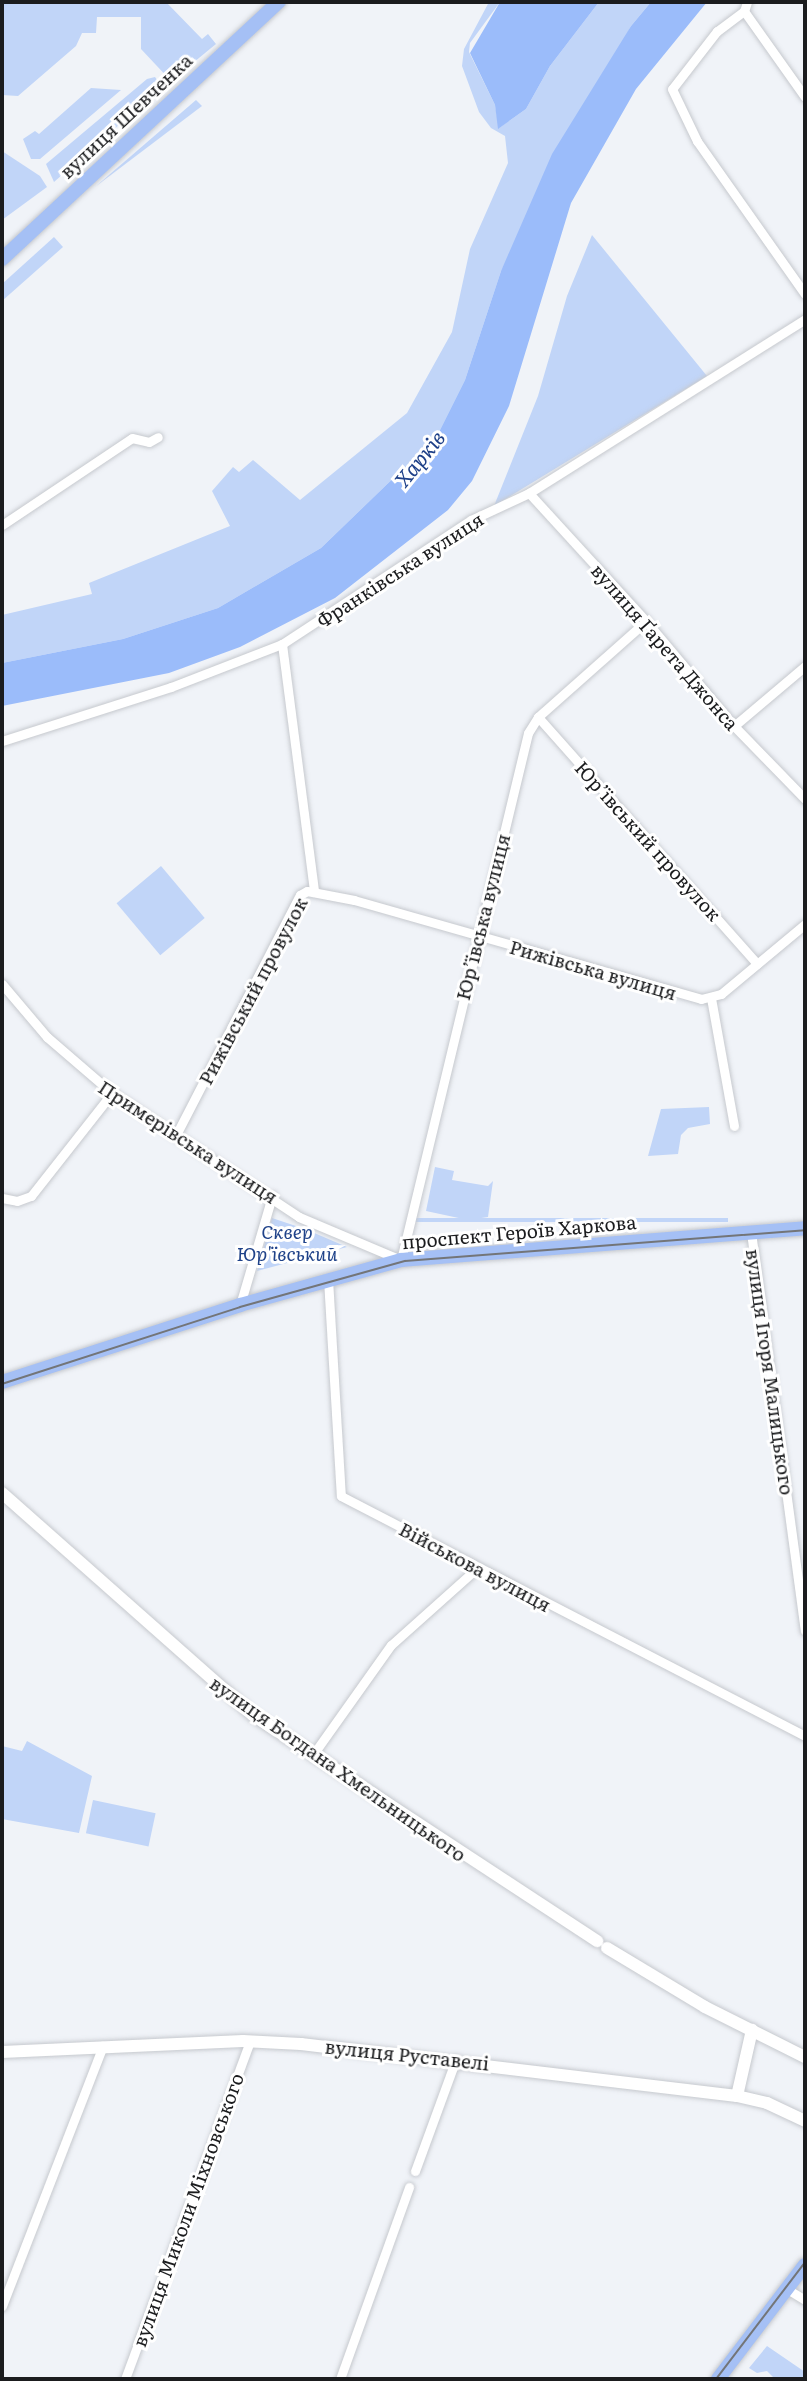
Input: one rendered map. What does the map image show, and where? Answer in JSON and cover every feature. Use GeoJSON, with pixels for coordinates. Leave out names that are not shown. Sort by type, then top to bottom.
{"type":"FeatureCollection","features":[{"type":"Feature","properties":{"kind":"main road","name":"вулиця Шевченка"},"geometry":{"type":"LineString","coordinates":[[2,259],[279,2]]}},
{"type":"Feature","properties":{"kind":"main road","name":"проспект Героїв Харкова"},"geometry":{"type":"LineString","coordinates":[[2,1382],[240,1305],[401,1260],[752,1236],[805,1228]]}},
{"type":"Feature","properties":{"kind":"main road","name":"вулиця Богдана Хмельницького"},"geometry":{"type":"LineString","coordinates":[[2,1493],[209,1681],[312,1756],[602,1945],[752,2031],[805,2057]]}},
{"type":"Feature","properties":{"kind":"main road"},"geometry":{"type":"LineString","coordinates":[[737,2096],[752,2031]]}},
{"type":"Feature","properties":{"kind":"main road","name":"вулиця Руставелі"},"geometry":{"type":"LineString","coordinates":[[2,2052],[250,2041],[456,2059],[737,2096],[767,2102],[805,2121]]}},
{"type":"Feature","properties":{"kind":"main road"},"geometry":{"type":"LineString","coordinates":[[718,2379],[805,2265]]}},
{"type":"Feature","properties":{"kind":"street"},"geometry":{"type":"LineString","coordinates":[[805,97],[746,6],[717,31],[672,89],[697,141],[805,295]]}},
{"type":"Feature","properties":{"kind":"street","name":"Франківська вулиця"},"geometry":{"type":"LineString","coordinates":[[2,741],[171,687],[282,644],[471,520],[529,493],[805,319]]}},
{"type":"Feature","properties":{"kind":"street"},"geometry":{"type":"LineString","coordinates":[[2,525],[132,438],[149,442],[158,437]]}},
{"type":"Feature","properties":{"kind":"street","name":"вулиця Ґарета Джонса"},"geometry":{"type":"LineString","coordinates":[[529,493],[646,621],[734,726],[805,799]]}},
{"type":"Feature","properties":{"kind":"street","name":"Юр’ївська вулиця"},"geometry":{"type":"LineString","coordinates":[[401,1260],[528,733],[538,718],[646,621]]}},
{"type":"Feature","properties":{"kind":"street","name":"Рижівський провулок"},"geometry":{"type":"LineString","coordinates":[[177,1133],[300,895],[314,892],[282,644]]}},
{"type":"Feature","properties":{"kind":"street"},"geometry":{"type":"LineString","coordinates":[[734,726],[805,666]]}},
{"type":"Feature","properties":{"kind":"street","name":"Юр’ївський провулок"},"geometry":{"type":"LineString","coordinates":[[538,718],[757,964]]}},
{"type":"Feature","properties":{"kind":"street","name":"Рижівська вулиця"},"geometry":{"type":"LineString","coordinates":[[314,892],[691,998],[711,998]]}},
{"type":"Feature","properties":{"kind":"street"},"geometry":{"type":"LineString","coordinates":[[734,1126],[711,998],[805,924]]}},
{"type":"Feature","properties":{"kind":"street","name":"Примерівська вулиця"},"geometry":{"type":"LineString","coordinates":[[2,984],[55,1045],[112,1093],[177,1133],[318,1228],[364,1241],[401,1260]]}},
{"type":"Feature","properties":{"kind":"street"},"geometry":{"type":"LineString","coordinates":[[2,1198],[17,1201],[31,1196],[112,1093]]}},
{"type":"Feature","properties":{"kind":"street"},"geometry":{"type":"LineString","coordinates":[[240,1305],[272,1196]]}},
{"type":"Feature","properties":{"kind":"street","name":"вулиця Ігоря Малицького"},"geometry":{"type":"LineString","coordinates":[[752,1236],[805,1630]]}},
{"type":"Feature","properties":{"kind":"street","name":"Військова вулиця"},"geometry":{"type":"LineString","coordinates":[[328,1279],[341,1496],[476,1569],[805,1735]]}},
{"type":"Feature","properties":{"kind":"street"},"geometry":{"type":"LineString","coordinates":[[312,1756],[391,1645],[476,1569]]}},
{"type":"Feature","properties":{"kind":"street","name":"вулиця Миколи Міхновського"},"geometry":{"type":"LineString","coordinates":[[125,2379],[250,2041]]}},
{"type":"Feature","properties":{"kind":"street"},"geometry":{"type":"LineString","coordinates":[[2,2306],[103,2046]]}},
{"type":"Feature","properties":{"kind":"street"},"geometry":{"type":"LineString","coordinates":[[415,2171],[456,2059]]}},
{"type":"Feature","properties":{"kind":"street"},"geometry":{"type":"LineString","coordinates":[[340,2379],[409,2187]]}},
{"type":"Feature","properties":{"kind":"street"},"geometry":{"type":"LineString","coordinates":[[787,2289],[805,2300]]}},
{"type":"Feature","properties":{"kind":"green space"},"geometry":{"type":"Polygon","coordinates":[[[2,2],[166,2],[202,39],[208,34],[216,44],[171,81],[141,49],[141,17],[97,17],[96,33],[82,33],[76,46],[18,96],[2,95],[2,2]]]}},
{"type":"Feature","properties":{"kind":"green space"},"geometry":{"type":"Polygon","coordinates":[[[489,2],[500,2],[470,43],[469,52],[495,105],[499,128],[526,109],[550,66],[599,2],[651,2],[631,26],[501,271],[465,380],[437,436],[321,548],[218,608],[123,639],[2,663],[2,615],[92,594],[89,583],[230,526],[212,491],[233,467],[239,472],[253,460],[300,500],[407,413],[452,332],[470,249],[508,163],[505,136],[491,128],[479,112],[462,66],[464,49],[489,2]]]}},
{"type":"Feature","properties":{"kind":"green space"},"geometry":{"type":"Polygon","coordinates":[[[155,77],[162,87],[54,182],[46,164],[147,79],[155,77]]]}},
{"type":"Feature","properties":{"kind":"green space"},"geometry":{"type":"Polygon","coordinates":[[[91,88],[121,90],[40,159],[31,159],[23,139],[35,131],[39,134],[91,88]]]}},
{"type":"Feature","properties":{"kind":"green space"},"geometry":{"type":"Polygon","coordinates":[[[196,100],[202,106],[95,187],[196,100]]]}},
{"type":"Feature","properties":{"kind":"green space"},"geometry":{"type":"Polygon","coordinates":[[[2,151],[40,176],[47,187],[2,220],[2,151]]]}},
{"type":"Feature","properties":{"kind":"green space"},"geometry":{"type":"Polygon","coordinates":[[[592,235],[707,376],[494,506],[538,396],[567,296],[592,235]]]}},
{"type":"Feature","properties":{"kind":"green space"},"geometry":{"type":"Polygon","coordinates":[[[54,237],[63,247],[2,301],[2,284],[54,237]]]}},
{"type":"Feature","properties":{"kind":"green space"},"geometry":{"type":"Polygon","coordinates":[[[161,866],[205,918],[160,955],[117,903],[161,866]]]}},
{"type":"Feature","properties":{"kind":"green space"},"geometry":{"type":"Polygon","coordinates":[[[709,1107],[710,1124],[688,1128],[681,1135],[678,1154],[648,1156],[661,1109],[709,1107]]]}},
{"type":"Feature","properties":{"kind":"green space"},"geometry":{"type":"Polygon","coordinates":[[[435,1167],[454,1171],[452,1180],[488,1186],[493,1181],[488,1217],[468,1220],[426,1211],[435,1167]]]}},
{"type":"Feature","properties":{"kind":"green space","name":"Сквер Юр'ївський"},"geometry":{"type":"Polygon","coordinates":[[[272,1218],[305,1229],[347,1247],[257,1271],[272,1218]]]}},
{"type":"Feature","properties":{"kind":"green space"},"geometry":{"type":"Polygon","coordinates":[[[411,1218],[728,1218],[728,1222],[411,1222],[411,1218]]]}},
{"type":"Feature","properties":{"kind":"green space"},"geometry":{"type":"Polygon","coordinates":[[[27,1741],[92,1776],[79,1833],[2,1819],[2,1746],[22,1751],[27,1741]]]}},
{"type":"Feature","properties":{"kind":"green space"},"geometry":{"type":"Polygon","coordinates":[[[93,1800],[156,1813],[149,1847],[86,1833],[93,1800]]]}},
{"type":"Feature","properties":{"kind":"green space"},"geometry":{"type":"Polygon","coordinates":[[[767,2346],[805,2372],[805,2379],[775,2379],[767,2371],[757,2373],[749,2368],[767,2346]]]}},
{"type":"Feature","properties":{"kind":"water"},"geometry":{"type":"Polygon","coordinates":[[[500,2],[599,2],[550,66],[526,109],[498,129],[495,105],[470,53],[500,2]]]}},
{"type":"Feature","properties":{"kind":"water","name":"Харків"},"geometry":{"type":"Polygon","coordinates":[[[651,2],[707,2],[636,89],[571,203],[509,406],[472,481],[448,510],[335,598],[240,647],[169,673],[2,706],[2,663],[123,639],[218,608],[321,548],[437,436],[465,380],[501,271],[552,154],[631,26],[651,2]]]}},
{"type":"Feature","properties":{"kind":"tram line"},"geometry":{"type":"LineString","coordinates":[[2,1384],[240,1307],[405,1261],[805,1230]]}},
{"type":"Feature","properties":{"kind":"tram line"},"geometry":{"type":"LineString","coordinates":[[716,2379],[805,2262]]}}]}
